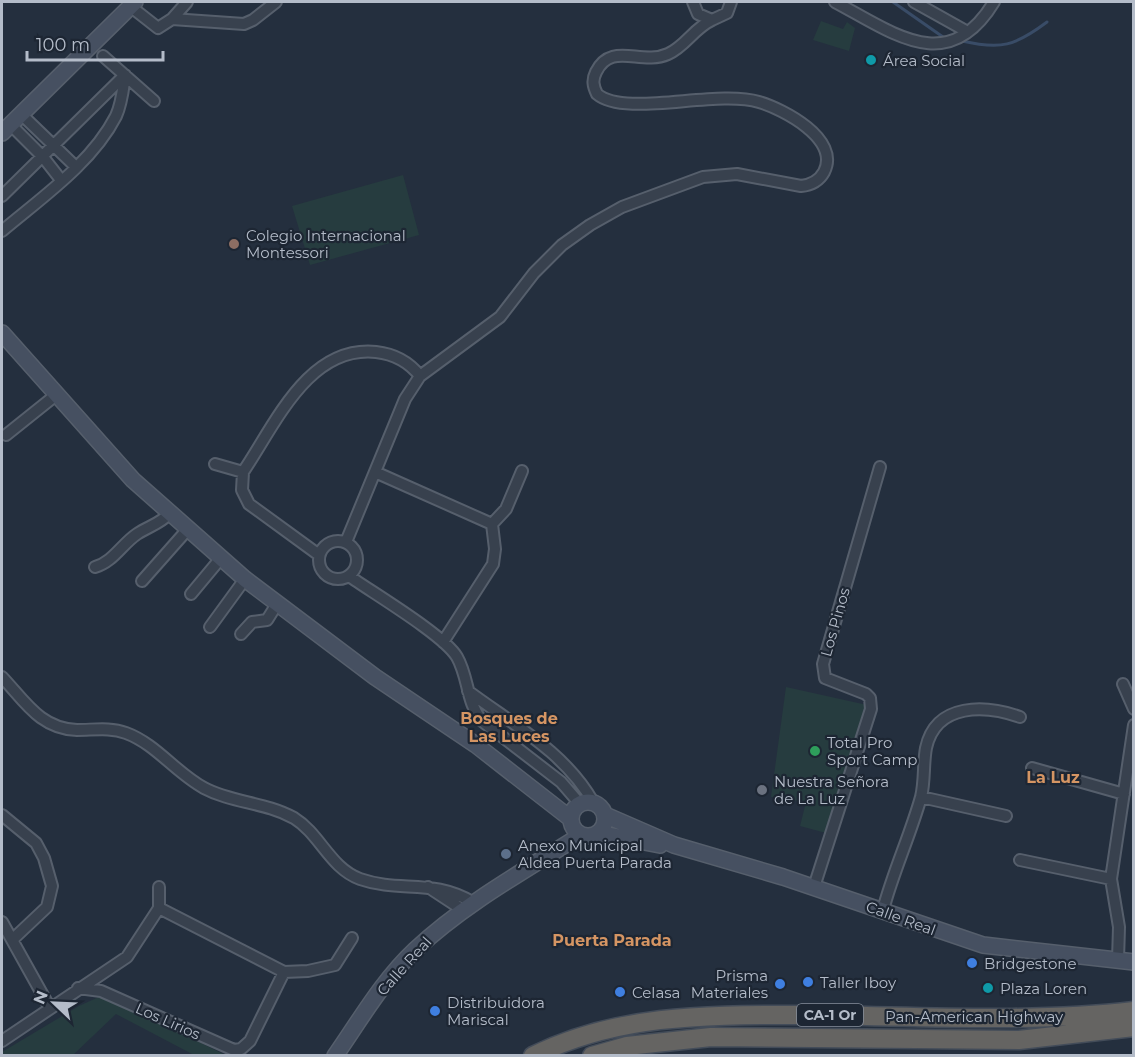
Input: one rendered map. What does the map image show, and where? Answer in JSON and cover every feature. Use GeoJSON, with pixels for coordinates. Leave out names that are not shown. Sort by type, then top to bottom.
{"type":"FeatureCollection","features":[{"type":"Feature","properties":{"kind":"highway","name":"Pan-American Highway"},"geometry":{"type":"LineString","coordinates":[[533,1056],[556,1044],[609,1027],[649,1020],[700,1016],[1057,1017],[1134,1011]]}},
{"type":"Feature","properties":{"kind":"highway","name":"Pan-American Highway"},"geometry":{"type":"LineString","coordinates":[[592,1056],[651,1050],[722,1037],[1020,1040],[1083,1035],[1134,1027]]}},
{"type":"Feature","properties":{"kind":"main road"},"geometry":{"type":"LineString","coordinates":[[11,124],[132,4]]}},
{"type":"Feature","properties":{"kind":"main road"},"geometry":{"type":"LineString","coordinates":[[2,333],[110,456],[245,579],[525,784],[575,809],[601,807],[605,815],[604,825],[598,833],[590,836],[581,835],[573,828],[575,809]]}},
{"type":"Feature","properties":{"kind":"main road"},"geometry":{"type":"LineString","coordinates":[[560,848],[569,835],[566,824],[575,809]]}},
{"type":"Feature","properties":{"kind":"main road","name":"Calle Real"},"geometry":{"type":"LineString","coordinates":[[605,815],[674,845],[814,887],[945,934],[983,945],[1126,961]]}},
{"type":"Feature","properties":{"kind":"main road","name":"Calle Real"},"geometry":{"type":"LineString","coordinates":[[598,833],[650,844],[674,845]]}},
{"type":"Feature","properties":{"kind":"main road","name":"Calle Real"},"geometry":{"type":"LineString","coordinates":[[335,1056],[385,984],[414,951],[468,907],[581,835]]}},
{"type":"Feature","properties":{"kind":"street"},"geometry":{"type":"LineString","coordinates":[[132,4],[158,28],[172,19],[187,2]]}},
{"type":"Feature","properties":{"kind":"street"},"geometry":{"type":"LineString","coordinates":[[172,19],[244,24],[253,20],[276,2]]}},
{"type":"Feature","properties":{"kind":"street"},"geometry":{"type":"LineString","coordinates":[[346,542],[405,399],[420,376],[500,317],[534,273],[562,245],[590,225],[622,207],[692,180],[714,175],[747,175],[801,186],[812,184],[820,177],[826,168],[826,158],[812,132],[792,116],[760,102],[741,97],[723,97],[629,105],[606,102],[597,94],[594,78],[604,58],[610,56],[646,58],[666,56],[682,46],[712,20],[727,13],[731,2]]}},
{"type":"Feature","properties":{"kind":"street"},"geometry":{"type":"LineString","coordinates":[[835,2],[920,44],[943,44],[966,31],[985,16],[994,2]]}},
{"type":"Feature","properties":{"kind":"street"},"geometry":{"type":"LineString","coordinates":[[914,2],[966,31]]}},
{"type":"Feature","properties":{"kind":"street"},"geometry":{"type":"LineString","coordinates":[[695,6],[702,17],[712,20]]}},
{"type":"Feature","properties":{"kind":"street"},"geometry":{"type":"LineString","coordinates":[[693,35],[695,6]]}},
{"type":"Feature","properties":{"kind":"street"},"geometry":{"type":"LineString","coordinates":[[103,56],[154,101]]}},
{"type":"Feature","properties":{"kind":"street"},"geometry":{"type":"LineString","coordinates":[[2,196],[125,75]]}},
{"type":"Feature","properties":{"kind":"street"},"geometry":{"type":"LineString","coordinates":[[2,231],[76,167],[116,115],[125,75]]}},
{"type":"Feature","properties":{"kind":"street"},"geometry":{"type":"LineString","coordinates":[[11,124],[56,145],[76,167]]}},
{"type":"Feature","properties":{"kind":"street"},"geometry":{"type":"LineString","coordinates":[[11,124],[62,180]]}},
{"type":"Feature","properties":{"kind":"street"},"geometry":{"type":"LineString","coordinates":[[319,555],[249,504],[242,490],[243,472],[304,380],[328,362],[355,353],[380,353],[402,360],[420,376]]}},
{"type":"Feature","properties":{"kind":"street"},"geometry":{"type":"LineString","coordinates":[[6,435],[56,394]]}},
{"type":"Feature","properties":{"kind":"street"},"geometry":{"type":"LineString","coordinates":[[215,464],[243,472]]}},
{"type":"Feature","properties":{"kind":"street","name":"Los Pinos"},"geometry":{"type":"LineString","coordinates":[[814,887],[871,710],[870,698],[867,694],[825,678],[823,664],[880,467]]}},
{"type":"Feature","properties":{"kind":"street"},"geometry":{"type":"LineString","coordinates":[[443,642],[493,564],[495,549],[492,524],[506,509],[522,471]]}},
{"type":"Feature","properties":{"kind":"street"},"geometry":{"type":"LineString","coordinates":[[375,472],[492,524]]}},
{"type":"Feature","properties":{"kind":"street"},"geometry":{"type":"LineString","coordinates":[[95,567],[109,561],[132,538],[160,523],[170,513]]}},
{"type":"Feature","properties":{"kind":"street"},"geometry":{"type":"LineString","coordinates":[[142,581],[188,529]]}},
{"type":"Feature","properties":{"kind":"street"},"geometry":{"type":"LineString","coordinates":[[346,542],[351,546],[357,558],[354,571],[349,576],[338,579],[327,576],[320,567],[319,555],[326,544],[346,542]]}},
{"type":"Feature","properties":{"kind":"street"},"geometry":{"type":"LineString","coordinates":[[191,594],[221,558]]}},
{"type":"Feature","properties":{"kind":"street"},"geometry":{"type":"LineString","coordinates":[[349,576],[443,642],[458,658],[472,710],[482,721],[561,782],[575,809]]}},
{"type":"Feature","properties":{"kind":"street"},"geometry":{"type":"LineString","coordinates":[[210,627],[245,579]]}},
{"type":"Feature","properties":{"kind":"street"},"geometry":{"type":"LineString","coordinates":[[241,634],[252,622],[267,620],[277,604]]}},
{"type":"Feature","properties":{"kind":"street"},"geometry":{"type":"LineString","coordinates":[[2,677],[28,708],[45,721],[67,728],[108,729],[129,734],[206,789],[228,798],[265,805],[294,819],[312,833],[334,861],[350,875],[374,882],[456,892],[468,907]]}},
{"type":"Feature","properties":{"kind":"street"},"geometry":{"type":"LineString","coordinates":[[1122,684],[1134,710]]}},
{"type":"Feature","properties":{"kind":"street"},"geometry":{"type":"LineString","coordinates":[[468,692],[543,745],[579,781],[575,809]]}},
{"type":"Feature","properties":{"kind":"street"},"geometry":{"type":"LineString","coordinates":[[883,910],[921,797],[926,747],[931,735],[951,713],[981,708],[1003,711],[1020,717]]}},
{"type":"Feature","properties":{"kind":"street"},"geometry":{"type":"LineString","coordinates":[[1126,961],[1111,879],[1134,725]]}},
{"type":"Feature","properties":{"kind":"street"},"geometry":{"type":"LineString","coordinates":[[1032,768],[1124,794]]}},
{"type":"Feature","properties":{"kind":"street"},"geometry":{"type":"LineString","coordinates":[[921,797],[1006,816]]}},
{"type":"Feature","properties":{"kind":"street"},"geometry":{"type":"LineString","coordinates":[[2,815],[36,843],[44,858],[52,886],[47,907],[12,940]]}},
{"type":"Feature","properties":{"kind":"street"},"geometry":{"type":"LineString","coordinates":[[1020,860],[1111,879]]}},
{"type":"Feature","properties":{"kind":"street"},"geometry":{"type":"LineString","coordinates":[[2,1041],[78,988],[128,957],[159,908],[159,887]]}},
{"type":"Feature","properties":{"kind":"street"},"geometry":{"type":"LineString","coordinates":[[159,908],[284,972],[308,971],[335,965],[352,938]]}},
{"type":"Feature","properties":{"kind":"street"},"geometry":{"type":"LineString","coordinates":[[2,922],[50,1008]]}},
{"type":"Feature","properties":{"kind":"street"},"geometry":{"type":"LineString","coordinates":[[109,970],[105,983],[114,997]]}},
{"type":"Feature","properties":{"kind":"street","name":"Los Lirios"},"geometry":{"type":"LineString","coordinates":[[78,988],[101,991],[229,1049],[241,1049],[250,1041],[284,972]]}},
{"type":"Feature","properties":{"kind":"street"},"geometry":{"type":"LineString","coordinates":[[2,1029],[22,1028]]}},
{"type":"Feature","properties":{"kind":"green space"},"geometry":{"type":"Polygon","coordinates":[[[821,21],[843,29],[847,22],[855,28],[849,51],[813,40],[821,21]]]}},
{"type":"Feature","properties":{"kind":"green space"},"geometry":{"type":"Polygon","coordinates":[[[403,175],[419,235],[310,265],[292,206],[403,175]]]}},
{"type":"Feature","properties":{"kind":"green space","name":"Total Pro Sport Camp"},"geometry":{"type":"Polygon","coordinates":[[[786,687],[867,705],[826,833],[800,826],[806,802],[771,797],[786,687]]]}},
{"type":"Feature","properties":{"kind":"green space"},"geometry":{"type":"Polygon","coordinates":[[[101,996],[121,1003],[225,1055],[194,1055],[116,1014],[73,1055],[2,1056],[2,1052],[79,1006],[101,996]]]}},
{"type":"Feature","properties":{"kind":"waterway"},"geometry":{"type":"LineString","coordinates":[[893,2],[943,37]]}},
{"type":"Feature","properties":{"kind":"waterway"},"geometry":{"type":"LineString","coordinates":[[962,41],[987,45],[1007,44],[1026,36],[1047,22]]}},
{"type":"Feature","properties":{"kind":"place","name":"Área Social"},"geometry":{"type":"Point","coordinates":[871,60]}},
{"type":"Feature","properties":{"kind":"place","name":"Colegio Internacional Montessori"},"geometry":{"type":"Point","coordinates":[234,244]}},
{"type":"Feature","properties":{"kind":"place","name":"Total Pro Sport Camp"},"geometry":{"type":"Point","coordinates":[815,751]}},
{"type":"Feature","properties":{"kind":"place","name":"Nuestra Señora de La Luz"},"geometry":{"type":"Point","coordinates":[762,790]}},
{"type":"Feature","properties":{"kind":"place","name":"Anexo Municipal Aldea Puerta Parada"},"geometry":{"type":"Point","coordinates":[506,854]}},
{"type":"Feature","properties":{"kind":"place","name":"Bridgestone"},"geometry":{"type":"Point","coordinates":[972,963]}},
{"type":"Feature","properties":{"kind":"place","name":"Taller Iboy"},"geometry":{"type":"Point","coordinates":[808,982]}},
{"type":"Feature","properties":{"kind":"place","name":"Prisma Materiales"},"geometry":{"type":"Point","coordinates":[780,984]}},
{"type":"Feature","properties":{"kind":"place","name":"Plaza Loren"},"geometry":{"type":"Point","coordinates":[988,988]}},
{"type":"Feature","properties":{"kind":"place","name":"Celasa"},"geometry":{"type":"Point","coordinates":[620,992]}},
{"type":"Feature","properties":{"kind":"place","name":"Distribuidora Mariscal"},"geometry":{"type":"Point","coordinates":[435,1011]}},
{"type":"Feature","properties":{"kind":"district","name":"Bosques de Las Luces"},"geometry":{"type":"Point","coordinates":[509,727]}},
{"type":"Feature","properties":{"kind":"district","name":"La Luz"},"geometry":{"type":"Point","coordinates":[1053,777]}},
{"type":"Feature","properties":{"kind":"district","name":"Puerta Parada"},"geometry":{"type":"Point","coordinates":[612,940]}}]}
